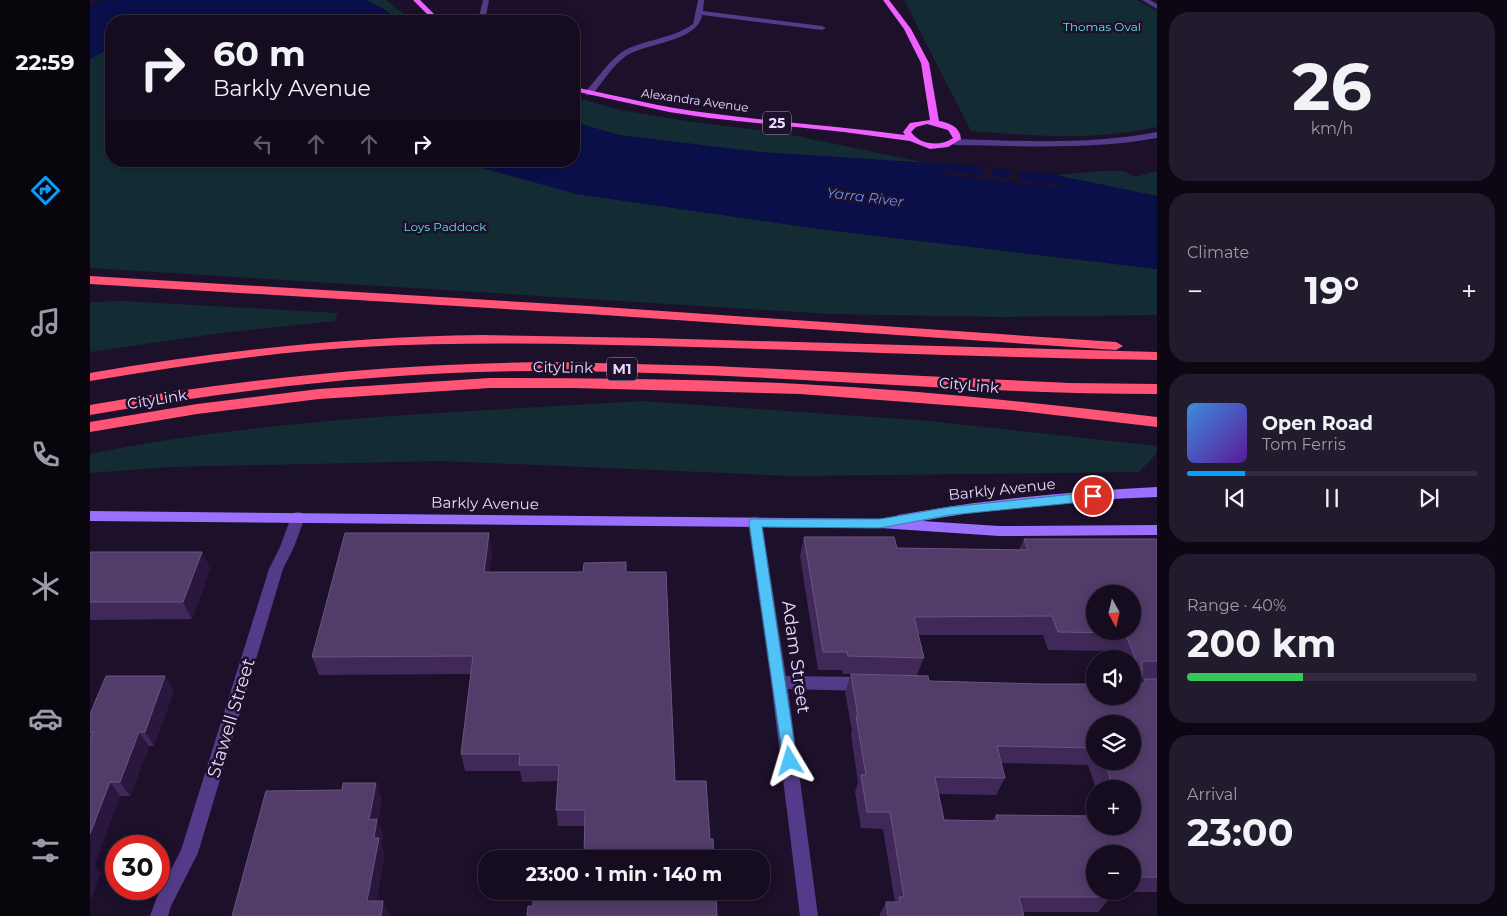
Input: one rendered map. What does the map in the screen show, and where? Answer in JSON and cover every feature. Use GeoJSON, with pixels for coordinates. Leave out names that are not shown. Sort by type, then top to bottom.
{"type":"FeatureCollection","features":[{"type":"Feature","properties":{"kind":"highway"},"geometry":{"type":"LineString","coordinates":[[90,280],[589,310],[1157,349]]}},
{"type":"Feature","properties":{"kind":"highway","name":"CityLink"},"geometry":{"type":"LineString","coordinates":[[90,377],[194,360],[278,350],[397,341],[457,339],[573,340],[1157,356]]}},
{"type":"Feature","properties":{"kind":"highway","name":"M1"},"geometry":{"type":"LineString","coordinates":[[90,410],[236,387],[348,375],[502,367],[644,369],[1054,387],[1157,389]]}},
{"type":"Feature","properties":{"kind":"highway","name":"CityLink"},"geometry":{"type":"LineString","coordinates":[[90,427],[197,409],[319,394],[490,383],[574,383],[800,389],[1002,404],[1157,422]]}},
{"type":"Feature","properties":{"kind":"main road"},"geometry":{"type":"LineString","coordinates":[[416,0],[432,15]]}},
{"type":"Feature","properties":{"kind":"main road"},"geometry":{"type":"LineString","coordinates":[[886,0],[907,30],[925,63],[935,123],[948,126],[956,132],[957,139],[954,142]]}},
{"type":"Feature","properties":{"kind":"main road","name":"Alexandra Avenue"},"geometry":{"type":"LineString","coordinates":[[580,91],[634,104],[693,114],[844,129],[913,140]]}},
{"type":"Feature","properties":{"kind":"main road","name":"25"},"geometry":{"type":"LineString","coordinates":[[908,129],[919,123],[935,123]]}},
{"type":"Feature","properties":{"kind":"main road","name":"Alexandra Avenue"},"geometry":{"type":"LineString","coordinates":[[844,129],[908,129]]}},
{"type":"Feature","properties":{"kind":"main road"},"geometry":{"type":"LineString","coordinates":[[908,129],[909,136],[913,140]]}},
{"type":"Feature","properties":{"kind":"main road","name":"25"},"geometry":{"type":"LineString","coordinates":[[913,140],[934,146],[954,142]]}},
{"type":"Feature","properties":{"kind":"main road","name":"Barkly Avenue"},"geometry":{"type":"LineString","coordinates":[[880,523],[950,511],[1112,494],[1157,492]]}},
{"type":"Feature","properties":{"kind":"main road","name":"Barkly Avenue"},"geometry":{"type":"LineString","coordinates":[[90,516],[880,523],[999,530],[1157,530]]}},
{"type":"Feature","properties":{"kind":"street"},"geometry":{"type":"LineString","coordinates":[[482,15],[486,0]]}},
{"type":"Feature","properties":{"kind":"street"},"geometry":{"type":"LineString","coordinates":[[589,93],[624,55],[694,26],[700,13],[702,0]]}},
{"type":"Feature","properties":{"kind":"street"},"geometry":{"type":"LineString","coordinates":[[1145,0],[1157,7]]}},
{"type":"Feature","properties":{"kind":"street"},"geometry":{"type":"LineString","coordinates":[[700,13],[822,28]]}},
{"type":"Feature","properties":{"kind":"street"},"geometry":{"type":"LineString","coordinates":[[956,132],[1020,143]]}},
{"type":"Feature","properties":{"kind":"street"},"geometry":{"type":"LineString","coordinates":[[954,142],[1098,144],[1137,140],[1157,135]]}},
{"type":"Feature","properties":{"kind":"street","name":"Stawell Street"},"geometry":{"type":"LineString","coordinates":[[159,916],[163,903],[189,854],[276,569],[288,547],[298,517]]}},
{"type":"Feature","properties":{"kind":"street","name":"Adam Street"},"geometry":{"type":"LineString","coordinates":[[755,522],[779,682],[809,916]]}},
{"type":"Feature","properties":{"kind":"street"},"geometry":{"type":"LineString","coordinates":[[779,682],[881,684]]}},
{"type":"Feature","properties":{"kind":"green space"},"geometry":{"type":"Polygon","coordinates":[[[366,0],[386,0],[405,15],[391,15],[366,0]]]}},
{"type":"Feature","properties":{"kind":"green space","name":"Thomas Oval"},"geometry":{"type":"Polygon","coordinates":[[[904,0],[1137,0],[1157,11],[1157,127],[1087,136],[1041,136],[971,131],[904,0]]]}},
{"type":"Feature","properties":{"kind":"green space","name":"Loys Paddock"},"geometry":{"type":"Polygon","coordinates":[[[105,51],[105,167],[479,167],[577,194],[827,230],[1157,269],[1157,315],[1003,317],[830,314],[90,268],[90,59],[105,51]]]}},
{"type":"Feature","properties":{"kind":"green space"},"geometry":{"type":"Polygon","coordinates":[[[580,99],[621,110],[686,121],[782,133],[927,163],[759,152],[619,135],[580,124],[580,99]]]}},
{"type":"Feature","properties":{"kind":"green space"},"geometry":{"type":"Polygon","coordinates":[[[1124,171],[1135,177],[1157,171],[1157,196],[1055,175],[1124,171]]]}},
{"type":"Feature","properties":{"kind":"green space"},"geometry":{"type":"Polygon","coordinates":[[[123,301],[338,313],[335,321],[221,333],[90,352],[90,302],[123,301]]]}},
{"type":"Feature","properties":{"kind":"green space"},"geometry":{"type":"Polygon","coordinates":[[[641,401],[930,421],[1157,446],[1157,453],[1139,472],[794,476],[441,461],[171,467],[90,473],[90,454],[227,432],[364,418],[641,401]]]}},
{"type":"Feature","properties":{"kind":"water"},"geometry":{"type":"Polygon","coordinates":[[[104,0],[366,0],[391,15],[105,15],[105,51],[90,59],[90,6],[104,0]]]}},
{"type":"Feature","properties":{"kind":"water","name":"Yarra River"},"geometry":{"type":"Polygon","coordinates":[[[580,124],[619,135],[759,152],[961,165],[1055,175],[1157,196],[1157,269],[827,230],[577,194],[479,167],[580,167],[580,124]]]}},
{"type":"Feature","properties":{"kind":"pier"},"geometry":{"type":"Polygon","coordinates":[[[983,167],[992,168],[993,176],[1009,178],[1009,170],[1018,171],[1019,180],[1062,185],[1063,188],[947,175],[940,171],[982,175],[983,167]]]}},
{"type":"Feature","properties":{"kind":"building"},"geometry":{"type":"Polygon","coordinates":[[[345,533],[489,533],[484,572],[583,572],[584,563],[626,562],[626,572],[666,572],[675,781],[706,781],[710,839],[713,839],[714,850],[584,850],[585,810],[556,810],[559,765],[519,765],[520,754],[461,754],[473,656],[312,657],[345,533]]]}},
{"type":"Feature","properties":{"kind":"building"},"geometry":{"type":"Polygon","coordinates":[[[804,537],[894,537],[897,548],[1028,550],[1024,539],[1157,539],[1157,661],[1144,661],[1142,663],[1142,675],[1141,650],[1132,650],[1128,640],[1141,640],[1141,585],[1086,585],[1086,632],[1058,632],[1052,616],[914,617],[924,658],[848,656],[847,652],[823,652],[804,537]]]}},
{"type":"Feature","properties":{"kind":"building"},"geometry":{"type":"Polygon","coordinates":[[[90,552],[202,552],[183,602],[90,602],[90,552]]]}},
{"type":"Feature","properties":{"kind":"building"},"geometry":{"type":"Polygon","coordinates":[[[851,674],[928,676],[929,681],[1086,684],[1086,705],[1141,705],[1141,684],[1146,684],[1144,679],[1157,679],[1157,877],[1141,877],[1141,845],[1086,845],[1086,897],[1019,897],[1024,916],[888,916],[886,902],[900,902],[899,897],[904,897],[890,812],[867,812],[861,775],[866,775],[856,716],[858,717],[851,674]],[[1086,715],[1086,748],[997,746],[1005,778],[935,777],[944,820],[998,821],[996,815],[1086,816],[1086,835],[1141,835],[1141,780],[1111,780],[1107,770],[1141,770],[1141,715],[1086,715]]]}},
{"type":"Feature","properties":{"kind":"building"},"geometry":{"type":"Polygon","coordinates":[[[106,676],[165,676],[145,732],[139,732],[120,782],[110,782],[90,834],[90,739],[93,732],[90,732],[90,714],[106,676]]]}},
{"type":"Feature","properties":{"kind":"building"},"geometry":{"type":"Polygon","coordinates":[[[343,783],[376,783],[369,820],[377,819],[374,838],[379,838],[367,901],[383,901],[381,916],[232,916],[266,791],[342,790],[343,783]]]}},
{"type":"Feature","properties":{"kind":"building"},"geometry":{"type":"Polygon","coordinates":[[[533,900],[716,900],[717,916],[527,916],[528,906],[533,906],[533,900]]]}},
{"type":"Feature","properties":{"kind":"route"},"geometry":{"type":"LineString","coordinates":[[790,761],[761,550],[755,522],[880,523],[950,511],[1093,496]]}}]}
